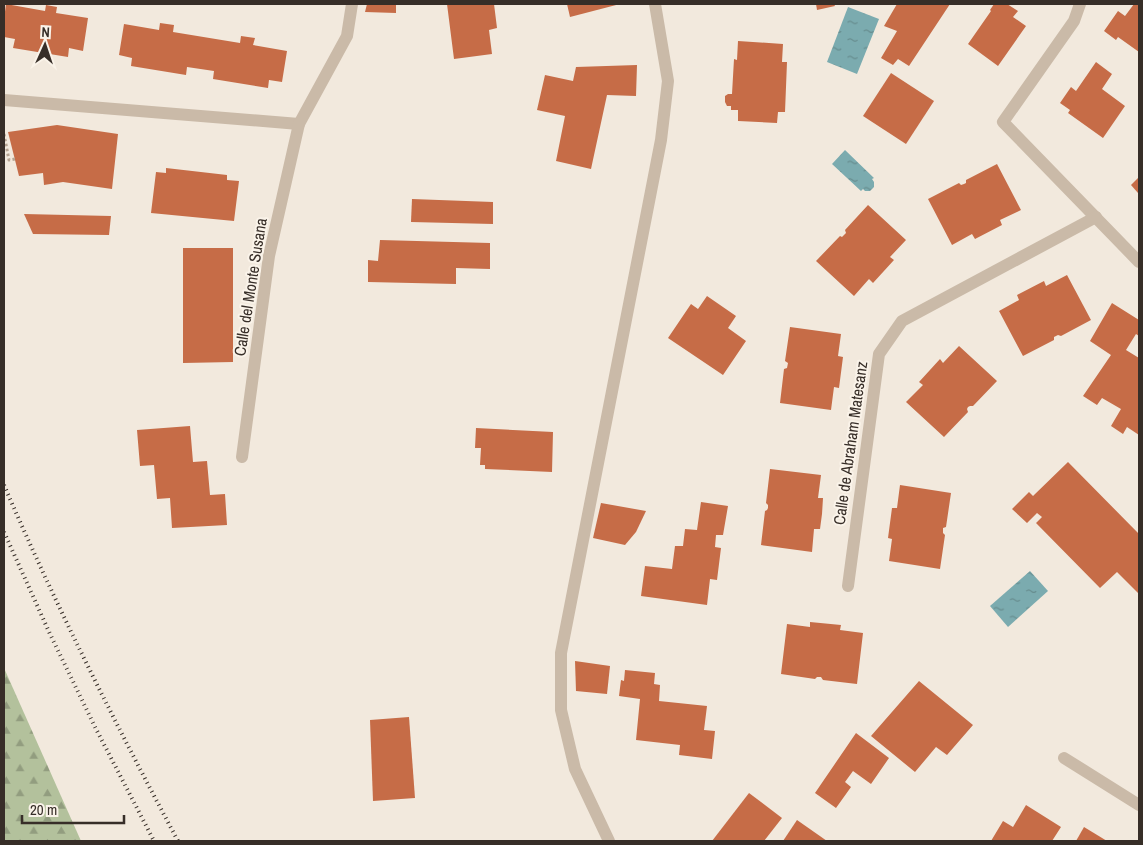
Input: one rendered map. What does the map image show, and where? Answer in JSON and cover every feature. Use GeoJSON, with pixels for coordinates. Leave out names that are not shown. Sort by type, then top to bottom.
{"type":"FeatureCollection","features":[{"type":"Feature","properties":{"kind":"street","name":"Calle del Monte Susana"},"geometry":{"type":"LineString","coordinates":[[242,457],[269,256],[299,124],[347,36],[352,4]]}},
{"type":"Feature","properties":{"kind":"street"},"geometry":{"type":"LineString","coordinates":[[609,841],[575,769],[561,710],[561,653],[661,140],[668,81],[656,4]]}},
{"type":"Feature","properties":{"kind":"street"},"geometry":{"type":"LineString","coordinates":[[1080,4],[1074,21],[1003,122],[1139,262]]}},
{"type":"Feature","properties":{"kind":"street"},"geometry":{"type":"LineString","coordinates":[[4,100],[299,124]]}},
{"type":"Feature","properties":{"kind":"street","name":"Calle de Abraham Matesanz"},"geometry":{"type":"LineString","coordinates":[[848,586],[879,354],[902,321],[1096,217]]}},
{"type":"Feature","properties":{"kind":"street"},"geometry":{"type":"LineString","coordinates":[[1064,758],[1139,806]]}},
{"type":"Feature","properties":{"kind":"path"},"geometry":{"type":"LineString","coordinates":[[4,134],[9,160],[15,159]]}},
{"type":"Feature","properties":{"kind":"green space"},"geometry":{"type":"Polygon","coordinates":[[[4,668],[81,841],[4,841],[4,668]]]}},
{"type":"Feature","properties":{"kind":"water"},"geometry":{"type":"Polygon","coordinates":[[[848,7],[879,19],[857,74],[827,62],[848,7]]]}},
{"type":"Feature","properties":{"kind":"water"},"geometry":{"type":"Polygon","coordinates":[[[845,150],[874,178],[872,179],[874,187],[870,191],[863,189],[861,191],[832,164],[845,150]]]}},
{"type":"Feature","properties":{"kind":"water"},"geometry":{"type":"Polygon","coordinates":[[[1030,571],[1048,591],[1008,627],[990,606],[1030,571]]]}},
{"type":"Feature","properties":{"kind":"building"},"geometry":{"type":"Polygon","coordinates":[[[6,4],[45,11],[46,5],[57,7],[56,13],[88,18],[83,51],[69,48],[68,57],[13,48],[15,39],[4,37],[6,4]]]}},
{"type":"Feature","properties":{"kind":"building"},"geometry":{"type":"Polygon","coordinates":[[[367,4],[396,4],[396,13],[365,12],[367,4]]]}},
{"type":"Feature","properties":{"kind":"building"},"geometry":{"type":"Polygon","coordinates":[[[447,4],[494,4],[497,28],[489,30],[492,54],[454,59],[447,4]]]}},
{"type":"Feature","properties":{"kind":"building"},"geometry":{"type":"Polygon","coordinates":[[[567,4],[620,4],[570,17],[567,4]]]}},
{"type":"Feature","properties":{"kind":"building"},"geometry":{"type":"Polygon","coordinates":[[[816,4],[834,4],[835,6],[817,10],[816,4]]]}},
{"type":"Feature","properties":{"kind":"building"},"geometry":{"type":"Polygon","coordinates":[[[897,4],[950,4],[909,66],[898,59],[893,65],[881,58],[897,31],[884,26],[897,4]]]}},
{"type":"Feature","properties":{"kind":"building"},"geometry":{"type":"Polygon","coordinates":[[[994,4],[1007,4],[1018,11],[1013,17],[1026,26],[998,66],[968,44],[994,4]]]}},
{"type":"Feature","properties":{"kind":"building"},"geometry":{"type":"Polygon","coordinates":[[[1134,4],[1139,4],[1139,52],[1118,37],[1116,40],[1104,31],[1118,11],[1125,16],[1134,4]]]}},
{"type":"Feature","properties":{"kind":"building"},"geometry":{"type":"Polygon","coordinates":[[[160,23],[174,25],[173,32],[240,43],[241,36],[255,38],[253,45],[287,51],[282,82],[269,80],[268,88],[213,79],[214,71],[187,67],[186,75],[131,66],[132,58],[119,55],[124,24],[159,30],[160,23]]]}},
{"type":"Feature","properties":{"kind":"building"},"geometry":{"type":"Polygon","coordinates":[[[738,41],[783,44],[782,62],[787,62],[785,112],[778,112],[777,123],[738,121],[738,110],[731,110],[731,106],[727,106],[725,102],[725,96],[732,94],[734,59],[737,60],[738,41]]]}},
{"type":"Feature","properties":{"kind":"building"},"geometry":{"type":"Polygon","coordinates":[[[1096,62],[1112,74],[1102,89],[1125,106],[1103,138],[1068,113],[1070,110],[1060,103],[1071,87],[1076,91],[1096,62]]]}},
{"type":"Feature","properties":{"kind":"building"},"geometry":{"type":"Polygon","coordinates":[[[637,65],[636,96],[607,95],[591,169],[556,161],[565,116],[537,110],[545,75],[573,81],[576,67],[637,65]]]}},
{"type":"Feature","properties":{"kind":"building"},"geometry":{"type":"Polygon","coordinates":[[[891,73],[934,101],[906,144],[863,116],[891,73]]]}},
{"type":"Feature","properties":{"kind":"building"},"geometry":{"type":"Polygon","coordinates":[[[57,125],[118,134],[112,189],[63,182],[44,185],[43,173],[19,176],[8,132],[57,125]]]}},
{"type":"Feature","properties":{"kind":"building"},"geometry":{"type":"Polygon","coordinates":[[[997,164],[1021,210],[1000,220],[1002,225],[975,239],[972,234],[952,245],[928,199],[959,183],[961,185],[966,183],[966,180],[997,164]]]}},
{"type":"Feature","properties":{"kind":"building"},"geometry":{"type":"Polygon","coordinates":[[[166,168],[227,175],[227,180],[239,181],[234,221],[151,213],[156,172],[166,173],[166,168]]]}},
{"type":"Feature","properties":{"kind":"building"},"geometry":{"type":"Polygon","coordinates":[[[1139,177],[1139,191],[1138,193],[1131,185],[1139,177]]]}},
{"type":"Feature","properties":{"kind":"building"},"geometry":{"type":"Polygon","coordinates":[[[412,199],[493,202],[493,224],[411,222],[412,199]]]}},
{"type":"Feature","properties":{"kind":"building"},"geometry":{"type":"Polygon","coordinates":[[[868,205],[906,240],[890,257],[894,260],[873,283],[869,279],[854,296],[816,261],[840,236],[842,237],[846,233],[845,230],[868,205]]]}},
{"type":"Feature","properties":{"kind":"building"},"geometry":{"type":"Polygon","coordinates":[[[24,214],[111,216],[109,235],[33,234],[24,214]]]}},
{"type":"Feature","properties":{"kind":"building"},"geometry":{"type":"Polygon","coordinates":[[[380,240],[490,243],[490,269],[456,268],[456,284],[368,282],[368,260],[378,261],[380,240]]]}},
{"type":"Feature","properties":{"kind":"building"},"geometry":{"type":"Polygon","coordinates":[[[183,248],[233,248],[233,362],[183,363],[183,248]]]}},
{"type":"Feature","properties":{"kind":"building"},"geometry":{"type":"Polygon","coordinates":[[[1067,275],[1091,320],[1061,336],[1054,337],[1054,340],[1023,356],[999,311],[1019,300],[1017,295],[1044,281],[1046,286],[1067,275]]]}},
{"type":"Feature","properties":{"kind":"building"},"geometry":{"type":"Polygon","coordinates":[[[707,296],[736,316],[728,328],[746,341],[723,375],[668,338],[691,304],[698,309],[707,296]]]}},
{"type":"Feature","properties":{"kind":"building"},"geometry":{"type":"Polygon","coordinates":[[[1112,303],[1139,320],[1139,336],[1136,334],[1126,350],[1139,358],[1139,435],[1127,427],[1123,434],[1111,426],[1121,409],[1102,398],[1097,405],[1083,396],[1111,355],[1090,341],[1112,303]]]}},
{"type":"Feature","properties":{"kind":"building"},"geometry":{"type":"Polygon","coordinates":[[[790,327],[841,334],[838,356],[843,357],[839,388],[834,387],[831,410],[780,403],[784,369],[787,368],[788,363],[785,361],[790,327]]]}},
{"type":"Feature","properties":{"kind":"building"},"geometry":{"type":"Polygon","coordinates":[[[959,346],[997,381],[973,406],[968,407],[968,412],[944,437],[906,402],[923,385],[919,382],[940,359],[943,363],[959,346]]]}},
{"type":"Feature","properties":{"kind":"building"},"geometry":{"type":"Polygon","coordinates":[[[190,426],[193,462],[207,461],[210,495],[225,494],[227,525],[172,528],[170,498],[157,499],[154,465],[140,466],[137,430],[190,426]]]}},
{"type":"Feature","properties":{"kind":"building"},"geometry":{"type":"Polygon","coordinates":[[[476,428],[553,432],[552,472],[485,469],[485,465],[480,465],[481,448],[475,448],[476,428]]]}},
{"type":"Feature","properties":{"kind":"building"},"geometry":{"type":"Polygon","coordinates":[[[1068,462],[1139,534],[1139,594],[1117,572],[1100,588],[1036,523],[1042,517],[1037,513],[1027,523],[1012,509],[1029,492],[1033,496],[1068,462]]]}},
{"type":"Feature","properties":{"kind":"building"},"geometry":{"type":"Polygon","coordinates":[[[770,469],[821,475],[818,498],[823,498],[822,514],[820,529],[814,529],[812,552],[761,545],[765,511],[768,508],[766,503],[770,469]]]}},
{"type":"Feature","properties":{"kind":"building"},"geometry":{"type":"Polygon","coordinates":[[[900,485],[951,493],[946,527],[943,528],[945,535],[940,569],[889,561],[892,539],[888,538],[892,508],[897,508],[900,485]]]}},
{"type":"Feature","properties":{"kind":"building"},"geometry":{"type":"Polygon","coordinates":[[[701,502],[728,506],[723,535],[716,535],[715,547],[721,548],[717,580],[710,579],[707,605],[641,596],[645,566],[672,569],[675,546],[683,546],[685,529],[697,530],[701,502]]]}},
{"type":"Feature","properties":{"kind":"building"},"geometry":{"type":"Polygon","coordinates":[[[601,503],[646,511],[636,532],[625,545],[593,538],[601,503]]]}},
{"type":"Feature","properties":{"kind":"building"},"geometry":{"type":"Polygon","coordinates":[[[810,622],[841,625],[840,630],[863,633],[857,684],[823,680],[821,677],[815,679],[781,674],[787,624],[810,627],[810,622]]]}},
{"type":"Feature","properties":{"kind":"building"},"geometry":{"type":"Polygon","coordinates":[[[575,661],[610,666],[607,694],[576,691],[575,661]]]}},
{"type":"Feature","properties":{"kind":"building"},"geometry":{"type":"Polygon","coordinates":[[[625,670],[655,673],[654,684],[660,685],[659,701],[707,706],[704,730],[715,731],[712,759],[679,755],[680,745],[636,740],[640,699],[619,696],[621,680],[624,681],[625,670]]]}},
{"type":"Feature","properties":{"kind":"building"},"geometry":{"type":"Polygon","coordinates":[[[919,681],[973,725],[947,755],[936,747],[915,772],[871,736],[919,681]]]}},
{"type":"Feature","properties":{"kind":"building"},"geometry":{"type":"Polygon","coordinates":[[[409,717],[415,798],[373,801],[370,720],[409,717]]]}},
{"type":"Feature","properties":{"kind":"building"},"geometry":{"type":"Polygon","coordinates":[[[856,733],[889,758],[871,784],[853,771],[845,782],[851,787],[836,808],[815,793],[856,733]]]}},
{"type":"Feature","properties":{"kind":"building"},"geometry":{"type":"Polygon","coordinates":[[[749,793],[782,818],[764,841],[712,841],[749,793]]]}},
{"type":"Feature","properties":{"kind":"building"},"geometry":{"type":"Polygon","coordinates":[[[1026,805],[1061,827],[1052,841],[991,841],[1003,821],[1013,827],[1026,805]]]}},
{"type":"Feature","properties":{"kind":"building"},"geometry":{"type":"Polygon","coordinates":[[[797,820],[827,841],[783,841],[797,820]]]}},
{"type":"Feature","properties":{"kind":"building"},"geometry":{"type":"Polygon","coordinates":[[[1084,827],[1107,841],[1076,841],[1084,827]]]}},
{"type":"Feature","properties":{"kind":"railway"},"geometry":{"type":"LineString","coordinates":[[4,485],[87,665],[178,841]]}},
{"type":"Feature","properties":{"kind":"railway"},"geometry":{"type":"LineString","coordinates":[[4,532],[96,729],[154,841]]}}]}
